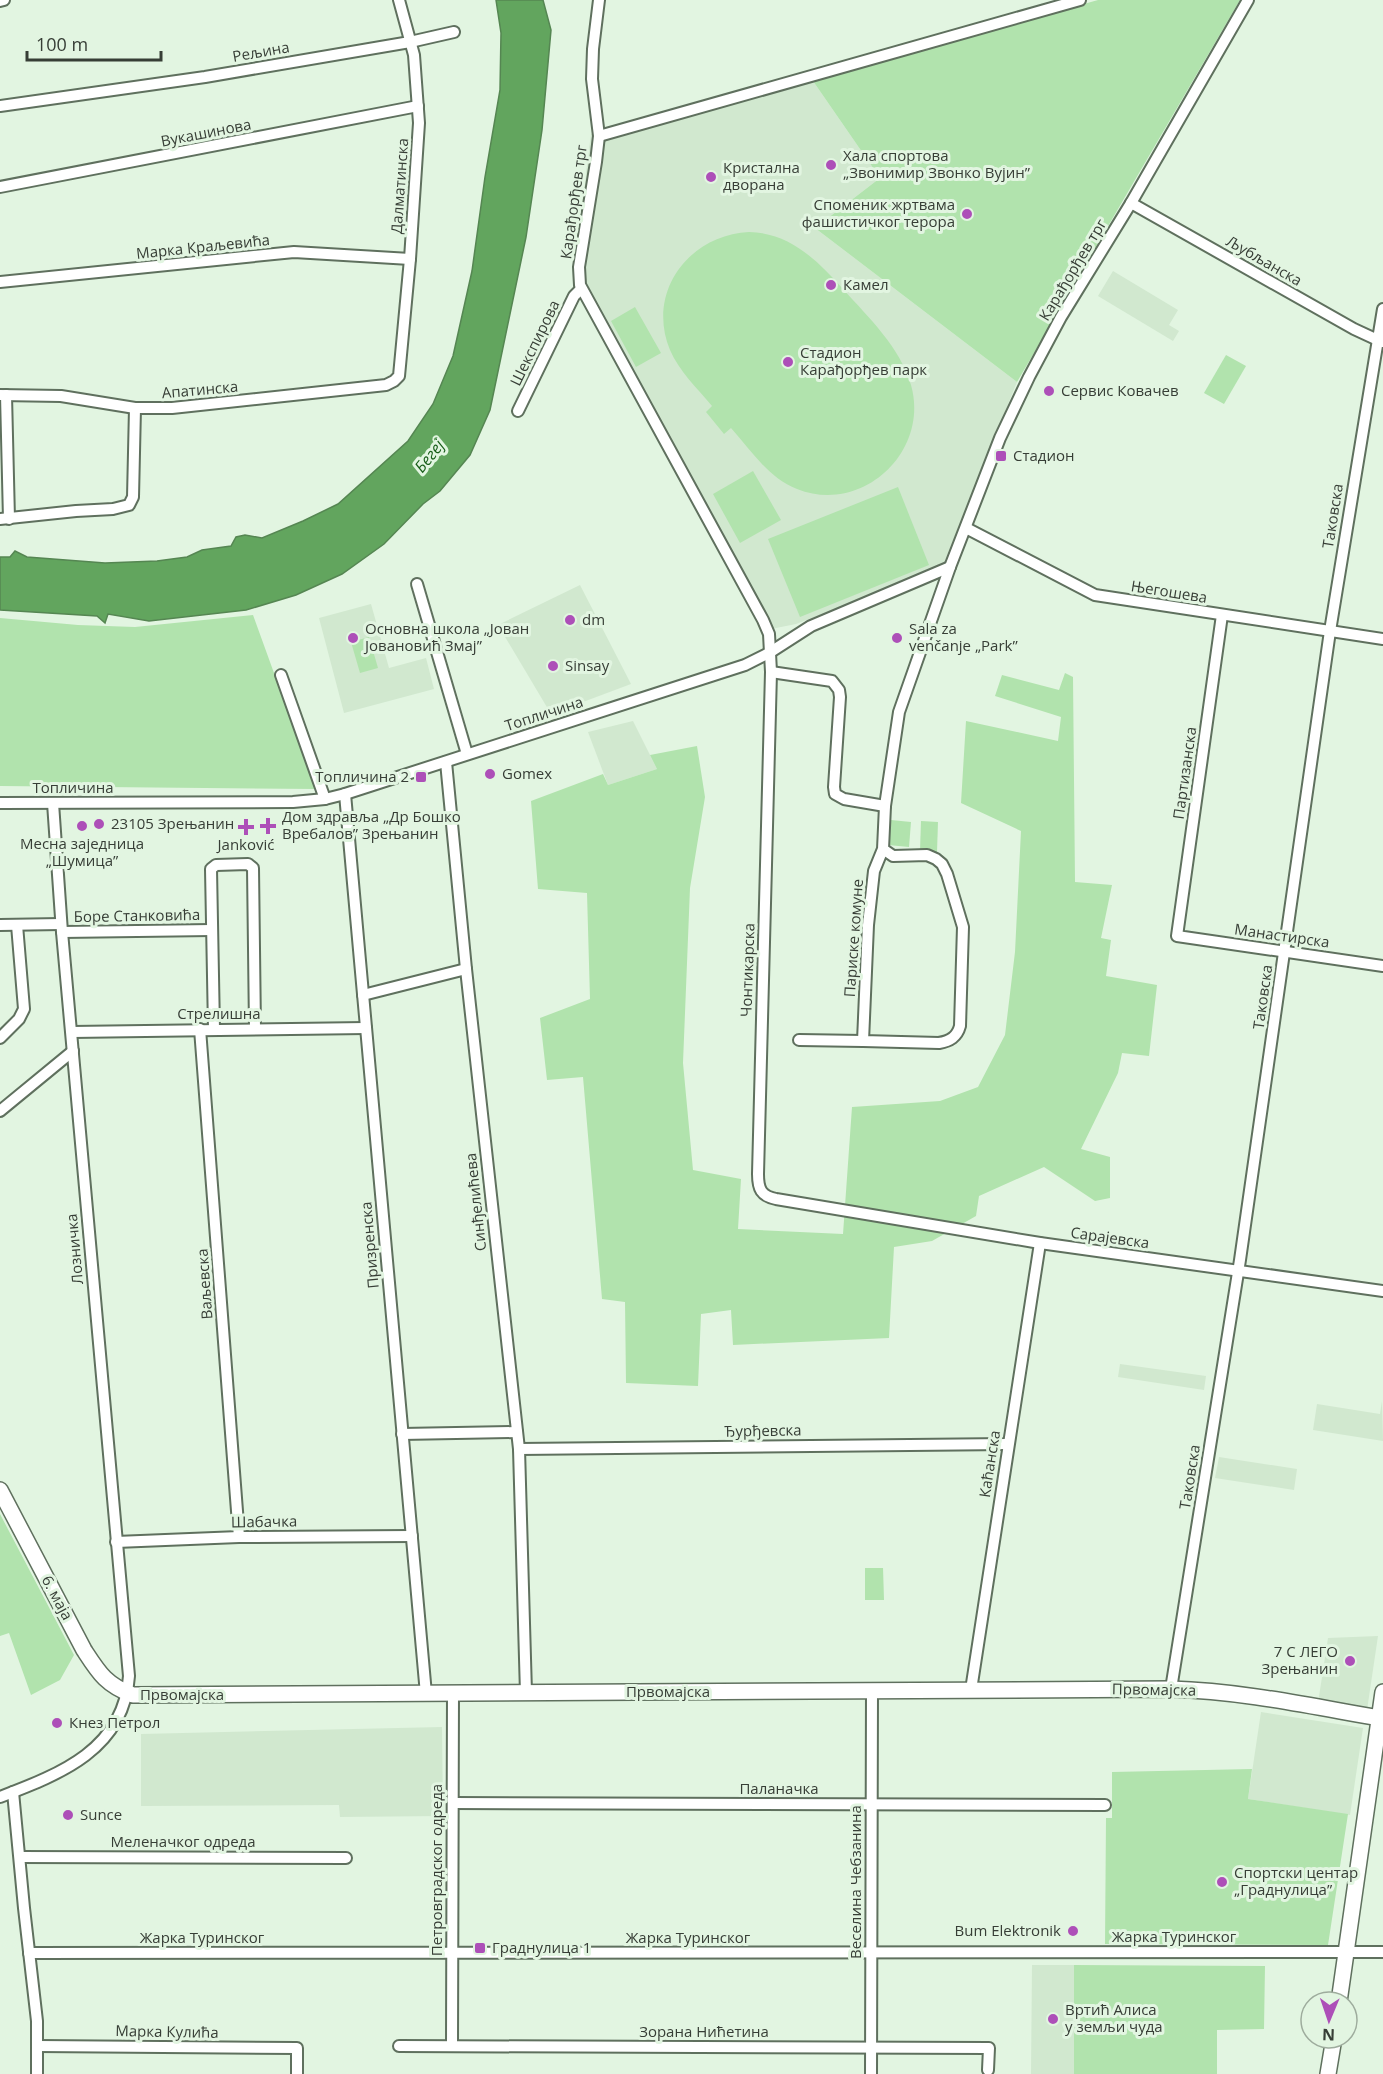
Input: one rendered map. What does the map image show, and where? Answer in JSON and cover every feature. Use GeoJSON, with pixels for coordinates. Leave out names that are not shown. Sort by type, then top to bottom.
{"type":"FeatureCollection","features":[{"type":"Feature","properties":{"kind":"street","name":"Далматинска"},"geometry":{"type":"LineString","coordinates":[[399,0],[414,55],[418,106],[418,155],[399,376]]}},
{"type":"Feature","properties":{"kind":"street"},"geometry":{"type":"LineString","coordinates":[[599,0],[592,79],[599,136]]}},
{"type":"Feature","properties":{"kind":"street","name":"Карађорђев трг"},"geometry":{"type":"LineString","coordinates":[[771,672],[769,634],[763,620],[581,289],[579,267],[599,136],[1080,0]]}},
{"type":"Feature","properties":{"kind":"street","name":"Карађорђев трг"},"geometry":{"type":"LineString","coordinates":[[883,849],[885,806],[899,712],[950,567],[1000,438],[1061,317],[1131,203],[1248,0]]}},
{"type":"Feature","properties":{"kind":"street","name":"Рељина"},"geometry":{"type":"LineString","coordinates":[[0,106],[205,77],[410,42],[454,32]]}},
{"type":"Feature","properties":{"kind":"street","name":"Вукашинова"},"geometry":{"type":"LineString","coordinates":[[0,187],[418,106]]}},
{"type":"Feature","properties":{"kind":"street","name":"Љубљанска"},"geometry":{"type":"LineString","coordinates":[[1131,203],[1353,329],[1380,341]]}},
{"type":"Feature","properties":{"kind":"street","name":"Марка Краљевића"},"geometry":{"type":"LineString","coordinates":[[0,282],[294,252],[410,260]]}},
{"type":"Feature","properties":{"kind":"street","name":"Шекспирова"},"geometry":{"type":"LineString","coordinates":[[518,411],[576,293],[581,289]]}},
{"type":"Feature","properties":{"kind":"street","name":"Таковска"},"geometry":{"type":"LineString","coordinates":[[1171,1689],[1238,1272],[1330,631],[1380,341],[1383,309]]}},
{"type":"Feature","properties":{"kind":"street","name":"Апатинска"},"geometry":{"type":"LineString","coordinates":[[3,395],[61,396],[135,408],[189,407],[386,385],[399,376]]}},
{"type":"Feature","properties":{"kind":"street"},"geometry":{"type":"LineString","coordinates":[[3,395],[4,519],[119,508],[129,505],[133,499],[135,408]]}},
{"type":"Feature","properties":{"kind":"street","name":"Његошева"},"geometry":{"type":"LineString","coordinates":[[966,528],[1095,595],[1383,639]]}},
{"type":"Feature","properties":{"kind":"street"},"geometry":{"type":"LineString","coordinates":[[770,652],[811,626],[950,567]]}},
{"type":"Feature","properties":{"kind":"street"},"geometry":{"type":"LineString","coordinates":[[417,584],[467,754]]}},
{"type":"Feature","properties":{"kind":"street","name":"Партизанска"},"geometry":{"type":"LineString","coordinates":[[1176,936],[1222,615]]}},
{"type":"Feature","properties":{"kind":"street","name":"Топличина"},"geometry":{"type":"LineString","coordinates":[[0,803],[253,803],[325,799],[745,665],[770,652]]}},
{"type":"Feature","properties":{"kind":"street"},"geometry":{"type":"LineString","coordinates":[[771,672],[832,681],[837,685],[840,698],[835,794],[844,799],[885,806]]}},
{"type":"Feature","properties":{"kind":"street","name":"Чонтикарска"},"geometry":{"type":"LineString","coordinates":[[771,672],[758,1184],[760,1191],[769,1197],[835,1209]]}},
{"type":"Feature","properties":{"kind":"street"},"geometry":{"type":"LineString","coordinates":[[281,675],[325,799]]}},
{"type":"Feature","properties":{"kind":"street","name":"Синђелићева"},"geometry":{"type":"LineString","coordinates":[[446,762],[465,969],[519,1449],[526,1693]]}},
{"type":"Feature","properties":{"kind":"street","name":"Призренска"},"geometry":{"type":"LineString","coordinates":[[345,794],[426,1694]]}},
{"type":"Feature","properties":{"kind":"street","name":"Лозничка"},"geometry":{"type":"LineString","coordinates":[[53,803],[62,928],[129,1676],[128,1693]]}},
{"type":"Feature","properties":{"kind":"street"},"geometry":{"type":"LineString","coordinates":[[799,1040],[939,1043],[954,1038],[960,1026],[963,927],[947,874],[942,864],[927,855],[892,856],[883,849]]}},
{"type":"Feature","properties":{"kind":"street","name":"Париске комуне"},"geometry":{"type":"LineString","coordinates":[[863,1041],[874,871],[883,849]]}},
{"type":"Feature","properties":{"kind":"street","name":"Боре Станковића"},"geometry":{"type":"LineString","coordinates":[[214,1029],[211,869],[216,865],[248,864],[253,868],[255,1029]]}},
{"type":"Feature","properties":{"kind":"street","name":"Боре Станковића"},"geometry":{"type":"LineString","coordinates":[[0,925],[212,930]]}},
{"type":"Feature","properties":{"kind":"street"},"geometry":{"type":"LineString","coordinates":[[2,1032],[19,1019],[24,1009],[17,925]]}},
{"type":"Feature","properties":{"kind":"street","name":"Манастирска"},"geometry":{"type":"LineString","coordinates":[[1176,936],[1383,966]]}},
{"type":"Feature","properties":{"kind":"street"},"geometry":{"type":"LineString","coordinates":[[363,994],[465,969]]}},
{"type":"Feature","properties":{"kind":"street","name":"Стрелишна"},"geometry":{"type":"LineString","coordinates":[[72,1032],[366,1028]]}},
{"type":"Feature","properties":{"kind":"street","name":"Ваљевска"},"geometry":{"type":"LineString","coordinates":[[200,1029],[239,1537]]}},
{"type":"Feature","properties":{"kind":"street"},"geometry":{"type":"LineString","coordinates":[[0,1111],[73,1051]]}},
{"type":"Feature","properties":{"kind":"street","name":"Сарајевска"},"geometry":{"type":"LineString","coordinates":[[835,1209],[1040,1243],[1383,1291]]}},
{"type":"Feature","properties":{"kind":"street","name":"Каћанска"},"geometry":{"type":"LineString","coordinates":[[971,1690],[1040,1243]]}},
{"type":"Feature","properties":{"kind":"street"},"geometry":{"type":"LineString","coordinates":[[402,1434],[517,1432]]}},
{"type":"Feature","properties":{"kind":"street","name":"Ђурђевска"},"geometry":{"type":"LineString","coordinates":[[519,1449],[1008,1444]]}},
{"type":"Feature","properties":{"kind":"street","name":"6. маја"},"geometry":{"type":"LineString","coordinates":[[0,1490],[84,1650],[100,1675],[128,1693]]}},
{"type":"Feature","properties":{"kind":"street","name":"Шабачка"},"geometry":{"type":"LineString","coordinates":[[116,1542],[239,1537],[412,1536]]}},
{"type":"Feature","properties":{"kind":"street","name":"Првомајска"},"geometry":{"type":"LineString","coordinates":[[0,1797],[71,1766],[99,1745],[120,1716],[128,1693],[138,1695],[453,1694],[1171,1689],[1267,1699],[1379,1718]]}},
{"type":"Feature","properties":{"kind":"street","name":"Веселина Чебзанина"},"geometry":{"type":"LineString","coordinates":[[871,2074],[872,1691]]}},
{"type":"Feature","properties":{"kind":"street"},"geometry":{"type":"LineString","coordinates":[[1341,1990],[1383,1692]]}},
{"type":"Feature","properties":{"kind":"street","name":"Петровградског одреда"},"geometry":{"type":"LineString","coordinates":[[452,2046],[453,1694]]}},
{"type":"Feature","properties":{"kind":"street"},"geometry":{"type":"LineString","coordinates":[[14,1792],[38,2046],[37,2074]]}},
{"type":"Feature","properties":{"kind":"street","name":"Паланачка"},"geometry":{"type":"LineString","coordinates":[[453,1803],[1106,1805]]}},
{"type":"Feature","properties":{"kind":"street","name":"Меленачког одреда"},"geometry":{"type":"LineString","coordinates":[[20,1857],[346,1858]]}},
{"type":"Feature","properties":{"kind":"street","name":"Жарка Туринског"},"geometry":{"type":"LineString","coordinates":[[29,1953],[1383,1952]]}},
{"type":"Feature","properties":{"kind":"street","name":"Марка Кулића"},"geometry":{"type":"LineString","coordinates":[[38,2046],[297,2049],[297,2074]]}},
{"type":"Feature","properties":{"kind":"street","name":"Зорана Нићетина"},"geometry":{"type":"LineString","coordinates":[[399,2046],[988,2048],[988,2070]]}},
{"type":"Feature","properties":{"kind":"street"},"geometry":{"type":"LineString","coordinates":[[1328,2074],[1332,2050]]}},
{"type":"Feature","properties":{"kind":"shaded area"},"geometry":{"type":"Polygon","coordinates":[[[1098,0],[1240,0],[1017,382],[815,228],[880,178],[813,81],[1098,0]]]}},
{"type":"Feature","properties":{"kind":"shaded area"},"geometry":{"type":"Polygon","coordinates":[[[813,81],[880,178],[815,228],[1017,382],[942,568],[796,624],[771,629],[574,264],[591,134],[813,81]]]}},
{"type":"Feature","properties":{"kind":"shaded area","name":"Стадион Карађорђев парк"},"geometry":{"type":"Polygon","coordinates":[[[749,232],[777,237],[813,258],[883,334],[906,371],[911,385],[914,410],[910,433],[900,454],[886,472],[867,485],[845,493],[821,495],[797,489],[777,478],[731,428],[724,434],[706,412],[712,406],[683,372],[670,350],[664,328],[664,308],[669,288],[678,270],[691,255],[708,244],[727,236],[749,232]]]}},
{"type":"Feature","properties":{"kind":"shaded area"},"geometry":{"type":"Polygon","coordinates":[[[1113,271],[1178,310],[1169,325],[1179,331],[1173,341],[1098,296],[1113,271]]]}},
{"type":"Feature","properties":{"kind":"shaded area"},"geometry":{"type":"Polygon","coordinates":[[[635,307],[661,353],[636,367],[611,321],[635,307]]]}},
{"type":"Feature","properties":{"kind":"shaded area"},"geometry":{"type":"Polygon","coordinates":[[[1226,355],[1246,366],[1224,404],[1204,393],[1226,355]]]}},
{"type":"Feature","properties":{"kind":"shaded area"},"geometry":{"type":"Polygon","coordinates":[[[753,471],[781,520],[740,543],[713,494],[753,471]]]}},
{"type":"Feature","properties":{"kind":"shaded area"},"geometry":{"type":"Polygon","coordinates":[[[898,487],[929,565],[800,617],[768,539],[898,487]]]}},
{"type":"Feature","properties":{"kind":"shaded area"},"geometry":{"type":"Polygon","coordinates":[[[580,585],[631,684],[551,714],[498,625],[580,585]]]}},
{"type":"Feature","properties":{"kind":"shaded area","name":"Основна школа „Јован Јовановић Змај”"},"geometry":{"type":"Polygon","coordinates":[[[371,604],[389,668],[426,658],[434,689],[344,713],[319,618],[371,604]]]}},
{"type":"Feature","properties":{"kind":"shaded area"},"geometry":{"type":"Polygon","coordinates":[[[253,615],[316,789],[0,786],[0,618],[135,627],[253,615]]]}},
{"type":"Feature","properties":{"kind":"shaded area"},"geometry":{"type":"Polygon","coordinates":[[[369,637],[378,668],[360,673],[351,642],[369,637]]]}},
{"type":"Feature","properties":{"kind":"shaded area"},"geometry":{"type":"Polygon","coordinates":[[[1065,673],[1073,677],[1075,882],[1112,885],[1101,938],[1111,940],[1106,976],[1157,985],[1149,1056],[1122,1053],[1118,1073],[1081,1149],[1110,1157],[1110,1198],[1095,1201],[1044,1167],[979,1196],[976,1216],[932,1241],[894,1247],[889,1338],[733,1345],[731,1310],[701,1314],[698,1386],[626,1383],[625,1302],[602,1299],[583,1077],[547,1080],[540,1018],[590,999],[587,893],[538,889],[531,801],[603,774],[608,785],[657,769],[650,755],[697,746],[705,797],[690,888],[683,1063],[693,1170],[741,1179],[738,1229],[843,1234],[852,1107],[940,1101],[978,1087],[1005,1035],[1015,952],[1021,831],[961,803],[966,721],[1058,741],[1061,717],[995,696],[1002,675],[1059,690],[1065,673]]]}},
{"type":"Feature","properties":{"kind":"shaded area"},"geometry":{"type":"Polygon","coordinates":[[[633,721],[657,769],[608,785],[588,732],[633,721]]]}},
{"type":"Feature","properties":{"kind":"shaded area"},"geometry":{"type":"Polygon","coordinates":[[[891,820],[911,822],[909,847],[888,845],[891,820]]]}},
{"type":"Feature","properties":{"kind":"shaded area"},"geometry":{"type":"Polygon","coordinates":[[[921,821],[938,822],[937,852],[920,851],[921,821]]]}},
{"type":"Feature","properties":{"kind":"shaded area"},"geometry":{"type":"Polygon","coordinates":[[[1120,1364],[1206,1376],[1204,1390],[1118,1377],[1120,1364]]]}},
{"type":"Feature","properties":{"kind":"shaded area"},"geometry":{"type":"Polygon","coordinates":[[[1382,1401],[1383,1441],[1313,1430],[1317,1404],[1380,1414],[1382,1401]]]}},
{"type":"Feature","properties":{"kind":"shaded area"},"geometry":{"type":"Polygon","coordinates":[[[1219,1457],[1297,1469],[1294,1490],[1215,1478],[1219,1457]]]}},
{"type":"Feature","properties":{"kind":"shaded area"},"geometry":{"type":"Polygon","coordinates":[[[0,1514],[74,1655],[60,1680],[31,1695],[9,1633],[0,1636],[0,1514]]]}},
{"type":"Feature","properties":{"kind":"shaded area"},"geometry":{"type":"Polygon","coordinates":[[[865,1568],[883,1568],[884,1600],[865,1600],[865,1568]]]}},
{"type":"Feature","properties":{"kind":"shaded area"},"geometry":{"type":"Polygon","coordinates":[[[1378,1636],[1367,1710],[1318,1703],[1328,1638],[1378,1636]]]}},
{"type":"Feature","properties":{"kind":"shaded area"},"geometry":{"type":"Polygon","coordinates":[[[1261,1712],[1363,1728],[1350,1815],[1248,1799],[1261,1712]]]}},
{"type":"Feature","properties":{"kind":"shaded area"},"geometry":{"type":"Polygon","coordinates":[[[442,1727],[443,1816],[340,1817],[339,1805],[141,1806],[141,1734],[442,1727]]]}},
{"type":"Feature","properties":{"kind":"shaded area","name":"Спортски центар „Граднулица”"},"geometry":{"type":"Polygon","coordinates":[[[1252,1769],[1248,1799],[1348,1814],[1328,1945],[1105,1944],[1106,1818],[1112,1818],[1112,1772],[1252,1769]]]}},
{"type":"Feature","properties":{"kind":"shaded area","name":"Вртић Алиса у земљи чуда"},"geometry":{"type":"Polygon","coordinates":[[[1032,1965],[1074,1965],[1074,2074],[1031,2074],[1032,1965]]]}},
{"type":"Feature","properties":{"kind":"shaded area"},"geometry":{"type":"Polygon","coordinates":[[[1074,1965],[1265,1966],[1264,2029],[1217,2030],[1217,2074],[1074,2074],[1074,1965]]]}},
{"type":"Feature","properties":{"kind":"water","name":"Бегеј"},"geometry":{"type":"Polygon","coordinates":[[[496,0],[543,0],[551,30],[542,130],[526,237],[490,410],[470,455],[440,491],[423,504],[384,544],[342,574],[296,595],[246,610],[149,621],[108,614],[105,623],[97,616],[0,610],[0,557],[10,557],[15,551],[27,557],[105,563],[157,561],[187,557],[202,550],[231,546],[236,537],[245,535],[262,538],[338,504],[408,441],[433,404],[453,356],[472,271],[500,90],[501,33],[496,0]]]}},
{"type":"Feature","properties":{"kind":"place","name":"Хала спортова „Звонимир Звонко Вујин”"},"geometry":{"type":"Point","coordinates":[831,165]}},
{"type":"Feature","properties":{"kind":"place","name":"Кристална дворана"},"geometry":{"type":"Point","coordinates":[711,177]}},
{"type":"Feature","properties":{"kind":"place","name":"Споменик жртвама фашистичког терора"},"geometry":{"type":"Point","coordinates":[967,214]}},
{"type":"Feature","properties":{"kind":"place","name":"Камел"},"geometry":{"type":"Point","coordinates":[831,285]}},
{"type":"Feature","properties":{"kind":"place","name":"Стадион Карађорђев парк"},"geometry":{"type":"Point","coordinates":[788,362]}},
{"type":"Feature","properties":{"kind":"place","name":"Сервис Ковачев"},"geometry":{"type":"Point","coordinates":[1049,391]}},
{"type":"Feature","properties":{"kind":"place","name":"Стадион"},"geometry":{"type":"Point","coordinates":[1001,456]}},
{"type":"Feature","properties":{"kind":"place","name":"dm"},"geometry":{"type":"Point","coordinates":[570,620]}},
{"type":"Feature","properties":{"kind":"place","name":"Основна школа „Јован Јовановић Змај”"},"geometry":{"type":"Point","coordinates":[353,638]}},
{"type":"Feature","properties":{"kind":"place","name":"Sala za venčanje „Park”"},"geometry":{"type":"Point","coordinates":[897,638]}},
{"type":"Feature","properties":{"kind":"place","name":"Sinsay"},"geometry":{"type":"Point","coordinates":[553,666]}},
{"type":"Feature","properties":{"kind":"place","name":"Gomex"},"geometry":{"type":"Point","coordinates":[490,774]}},
{"type":"Feature","properties":{"kind":"place","name":"Топличина 2"},"geometry":{"type":"Point","coordinates":[421,777]}},
{"type":"Feature","properties":{"kind":"place","name":"23105 Зрењанин"},"geometry":{"type":"Point","coordinates":[99,824]}},
{"type":"Feature","properties":{"kind":"place","name":"Месна заједница „Шумица”"},"geometry":{"type":"Point","coordinates":[82,826]}},
{"type":"Feature","properties":{"kind":"place","name":"Дом здравља „Др Бошко Вребалов” Зрењанин"},"geometry":{"type":"Point","coordinates":[268,826]}},
{"type":"Feature","properties":{"kind":"place","name":"Janković"},"geometry":{"type":"Point","coordinates":[246,827]}},
{"type":"Feature","properties":{"kind":"place","name":"7 С ЛЕГО Зрењанин"},"geometry":{"type":"Point","coordinates":[1350,1661]}},
{"type":"Feature","properties":{"kind":"place","name":"Кнез Петрол"},"geometry":{"type":"Point","coordinates":[57,1723]}},
{"type":"Feature","properties":{"kind":"place","name":"Sunce"},"geometry":{"type":"Point","coordinates":[68,1815]}},
{"type":"Feature","properties":{"kind":"place","name":"Спортски центар „Граднулица”"},"geometry":{"type":"Point","coordinates":[1222,1882]}},
{"type":"Feature","properties":{"kind":"place","name":"Bum Elektronik"},"geometry":{"type":"Point","coordinates":[1073,1931]}},
{"type":"Feature","properties":{"kind":"place","name":"Граднулица 1"},"geometry":{"type":"Point","coordinates":[480,1948]}},
{"type":"Feature","properties":{"kind":"place","name":"Вртић Алиса у земљи чуда"},"geometry":{"type":"Point","coordinates":[1053,2019]}}]}
